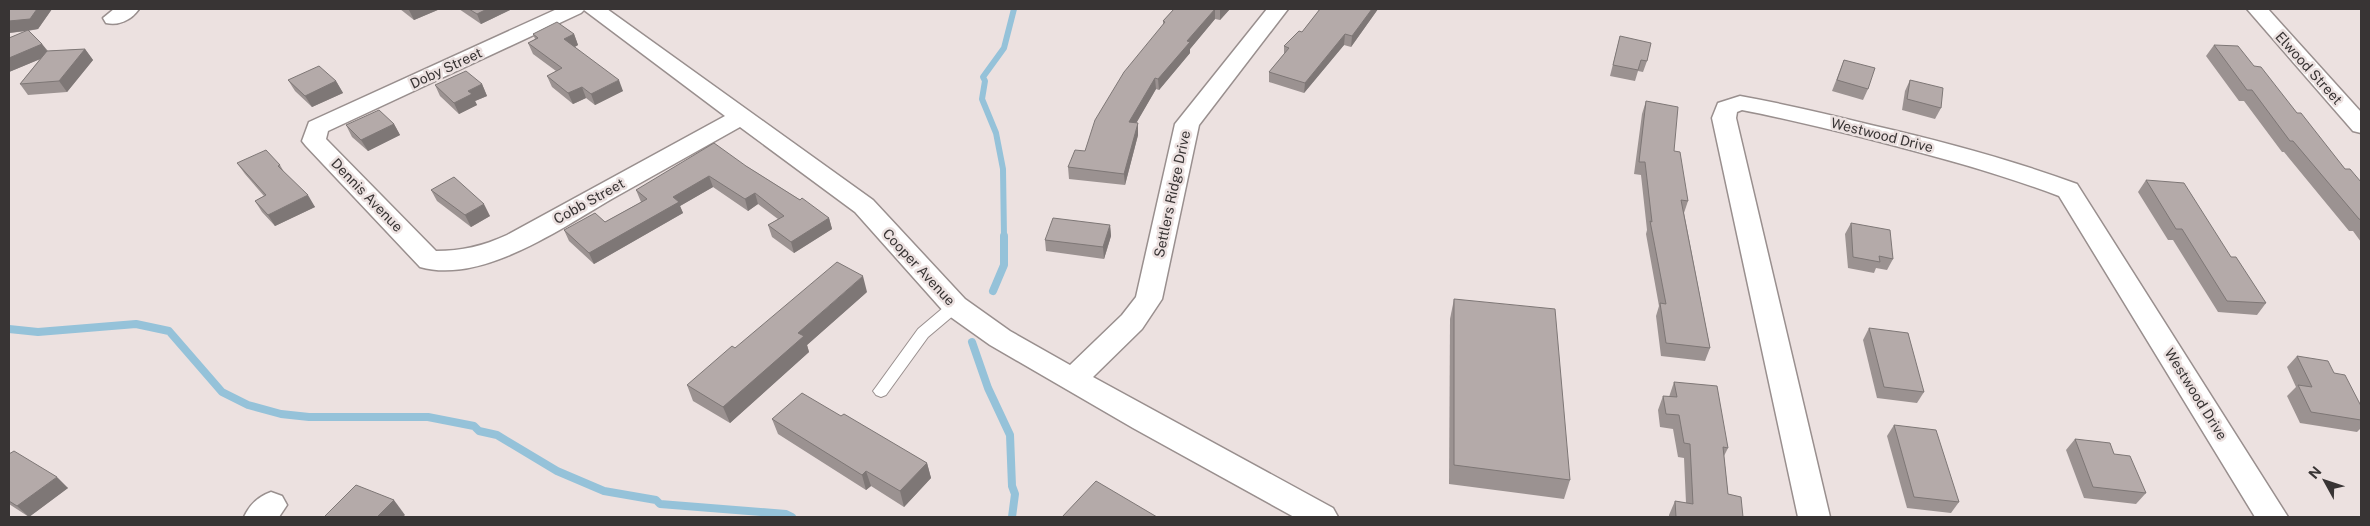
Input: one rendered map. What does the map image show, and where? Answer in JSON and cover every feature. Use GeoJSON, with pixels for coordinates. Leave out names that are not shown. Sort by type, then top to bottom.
{"type":"FeatureCollection","features":[{"type":"Feature","properties":{"kind":"street","name":"Doby Street"},"geometry":{"type":"LineString","coordinates":[[317,127],[574,9]]}},
{"type":"Feature","properties":{"kind":"street","name":"Cooper Avenue"},"geometry":{"type":"LineString","coordinates":[[594,9],[864,206],[955,306],[1000,338],[1072,380],[1322,517]]}},
{"type":"Feature","properties":{"kind":"street","name":"Settlers Ridge Drive"},"geometry":{"type":"LineString","coordinates":[[1072,380],[1132,322],[1149,299],[1187,124],[1278,9]]}},
{"type":"Feature","properties":{"kind":"street","name":"Elwood Street"},"geometry":{"type":"LineString","coordinates":[[2257,9],[2361,126]]}},
{"type":"Feature","properties":{"kind":"street","name":"Westwood Drive"},"geometry":{"type":"LineString","coordinates":[[1814,517],[1724,118],[1726,108],[1740,103],[1774,109],[1944,150],[2017,171],[2068,190],[2272,517]]}},
{"type":"Feature","properties":{"kind":"street","name":"Cobb Street"},"geometry":{"type":"LineString","coordinates":[[429,260],[458,260],[488,255],[741,116]]}},
{"type":"Feature","properties":{"kind":"street","name":"Dennis Avenue"},"geometry":{"type":"LineString","coordinates":[[317,127],[314,141],[429,260]]}},
{"type":"Feature","properties":{"kind":"lane"},"geometry":{"type":"LineString","coordinates":[[881,391],[923,333],[955,306]]}},
{"type":"Feature","properties":{"kind":"building"},"geometry":{"type":"Polygon","coordinates":[[[9,9],[37,9],[30,19],[9,21],[9,9]]]}},
{"type":"Feature","properties":{"kind":"building"},"geometry":{"type":"Polygon","coordinates":[[[469,9],[487,9],[477,14],[469,9]]]}},
{"type":"Feature","properties":{"kind":"building"},"geometry":{"type":"Polygon","coordinates":[[[1174,9],[1215,9],[1187,41],[1190,42],[1158,79],[1155,78],[1129,122],[1138,123],[1124,174],[1068,167],[1075,150],[1085,151],[1095,120],[1124,72],[1174,9]]]}},
{"type":"Feature","properties":{"kind":"building"},"geometry":{"type":"Polygon","coordinates":[[[1320,9],[1372,9],[1352,36],[1345,34],[1305,83],[1269,72],[1289,48],[1284,46],[1299,31],[1302,32],[1320,9]]]}},
{"type":"Feature","properties":{"kind":"building"},"geometry":{"type":"Polygon","coordinates":[[[557,22],[574,34],[564,39],[619,80],[591,94],[582,87],[568,93],[547,76],[562,68],[528,43],[538,38],[533,34],[557,22]]]}},
{"type":"Feature","properties":{"kind":"building"},"geometry":{"type":"Polygon","coordinates":[[[28,30],[42,44],[9,58],[9,38],[28,30]]]}},
{"type":"Feature","properties":{"kind":"building"},"geometry":{"type":"Polygon","coordinates":[[[1620,36],[1651,43],[1647,61],[1641,60],[1638,70],[1613,65],[1620,36]]]}},
{"type":"Feature","properties":{"kind":"building"},"geometry":{"type":"Polygon","coordinates":[[[2214,45],[2238,46],[2254,66],[2261,67],[2297,113],[2301,113],[2345,169],[2350,169],[2361,182],[2361,220],[2293,141],[2290,141],[2252,90],[2247,90],[2214,45]]]}},
{"type":"Feature","properties":{"kind":"building"},"geometry":{"type":"Polygon","coordinates":[[[85,49],[59,81],[20,84],[47,51],[85,49]]]}},
{"type":"Feature","properties":{"kind":"building"},"geometry":{"type":"Polygon","coordinates":[[[1844,60],[1875,68],[1868,89],[1837,80],[1844,60]]]}},
{"type":"Feature","properties":{"kind":"building"},"geometry":{"type":"Polygon","coordinates":[[[319,66],[336,81],[305,96],[288,80],[319,66]]]}},
{"type":"Feature","properties":{"kind":"building"},"geometry":{"type":"Polygon","coordinates":[[[466,71],[482,84],[468,91],[472,94],[454,103],[435,85],[466,71]]]}},
{"type":"Feature","properties":{"kind":"building"},"geometry":{"type":"Polygon","coordinates":[[[1910,80],[1943,88],[1941,108],[1907,99],[1910,80]]]}},
{"type":"Feature","properties":{"kind":"building"},"geometry":{"type":"Polygon","coordinates":[[[1646,101],[1678,107],[1674,151],[1680,152],[1688,201],[1681,200],[1710,348],[1666,343],[1660,303],[1666,304],[1650,221],[1652,222],[1645,162],[1639,162],[1646,101]]]}},
{"type":"Feature","properties":{"kind":"building"},"geometry":{"type":"Polygon","coordinates":[[[379,110],[394,124],[361,140],[346,125],[379,110]]]}},
{"type":"Feature","properties":{"kind":"building"},"geometry":{"type":"Polygon","coordinates":[[[714,143],[800,200],[802,198],[829,218],[791,242],[768,225],[784,216],[755,193],[745,199],[709,176],[673,197],[679,202],[589,253],[564,230],[595,213],[605,222],[647,199],[636,190],[714,143]]]}},
{"type":"Feature","properties":{"kind":"building"},"geometry":{"type":"Polygon","coordinates":[[[266,150],[280,165],[278,166],[308,195],[268,215],[255,201],[266,195],[237,163],[266,150]]]}},
{"type":"Feature","properties":{"kind":"building"},"geometry":{"type":"Polygon","coordinates":[[[454,177],[484,204],[465,215],[431,190],[454,177]]]}},
{"type":"Feature","properties":{"kind":"building"},"geometry":{"type":"Polygon","coordinates":[[[2146,180],[2184,183],[2231,257],[2236,257],[2266,303],[2227,301],[2182,229],[2176,229],[2146,180]]]}},
{"type":"Feature","properties":{"kind":"building"},"geometry":{"type":"Polygon","coordinates":[[[1053,218],[1110,225],[1103,247],[1045,240],[1053,218]]]}},
{"type":"Feature","properties":{"kind":"building"},"geometry":{"type":"Polygon","coordinates":[[[1851,223],[1890,230],[1893,259],[1879,256],[1880,262],[1853,257],[1851,223]]]}},
{"type":"Feature","properties":{"kind":"building"},"geometry":{"type":"Polygon","coordinates":[[[837,262],[863,276],[798,333],[804,336],[723,407],[687,385],[732,346],[735,348],[837,262]]]}},
{"type":"Feature","properties":{"kind":"building"},"geometry":{"type":"Polygon","coordinates":[[[1454,299],[1555,309],[1570,480],[1454,465],[1454,299]]]}},
{"type":"Feature","properties":{"kind":"building"},"geometry":{"type":"Polygon","coordinates":[[[1869,328],[1908,333],[1924,392],[1884,387],[1869,328]]]}},
{"type":"Feature","properties":{"kind":"building"},"geometry":{"type":"Polygon","coordinates":[[[2297,356],[2328,361],[2334,373],[2345,375],[2361,406],[2361,420],[2311,412],[2298,385],[2312,387],[2297,356]]]}},
{"type":"Feature","properties":{"kind":"building"},"geometry":{"type":"Polygon","coordinates":[[[1674,382],[1717,386],[1728,448],[1723,447],[1728,494],[1741,497],[1743,517],[1676,517],[1675,501],[1693,504],[1690,444],[1684,443],[1679,415],[1666,414],[1663,396],[1677,397],[1674,382]]]}},
{"type":"Feature","properties":{"kind":"building"},"geometry":{"type":"Polygon","coordinates":[[[802,393],[841,416],[844,414],[927,463],[900,491],[866,471],[862,475],[772,419],[802,393]]]}},
{"type":"Feature","properties":{"kind":"building"},"geometry":{"type":"Polygon","coordinates":[[[1894,425],[1936,430],[1959,502],[1914,497],[1894,425]]]}},
{"type":"Feature","properties":{"kind":"building"},"geometry":{"type":"Polygon","coordinates":[[[2075,439],[2110,443],[2114,454],[2130,456],[2146,493],[2093,487],[2075,439]]]}},
{"type":"Feature","properties":{"kind":"building"},"geometry":{"type":"Polygon","coordinates":[[[14,451],[57,477],[17,506],[9,501],[9,454],[14,451]]]}},
{"type":"Feature","properties":{"kind":"building"},"geometry":{"type":"Polygon","coordinates":[[[1096,481],[1157,517],[1062,517],[1096,481]]]}},
{"type":"Feature","properties":{"kind":"building"},"geometry":{"type":"Polygon","coordinates":[[[356,485],[394,500],[377,517],[324,517],[356,485]]]}},
{"type":"Feature","properties":{"kind":"waterway"},"geometry":{"type":"LineString","coordinates":[[1004,237],[1003,169],[996,133],[982,99],[985,81],[983,77],[1004,48],[1014,9]]}},
{"type":"Feature","properties":{"kind":"waterway"},"geometry":{"type":"LineString","coordinates":[[993,291],[1004,265],[1004,237]]}},
{"type":"Feature","properties":{"kind":"waterway"},"geometry":{"type":"LineString","coordinates":[[9,329],[38,332],[136,324],[169,331],[222,392],[248,405],[281,414],[309,417],[428,417],[474,426],[479,431],[497,435],[557,471],[604,491],[656,500],[660,504],[786,514],[792,517]]}},
{"type":"Feature","properties":{"kind":"waterway"},"geometry":{"type":"LineString","coordinates":[[972,342],[988,388],[1010,435],[1012,486],[1015,494],[1012,517]]}}]}
